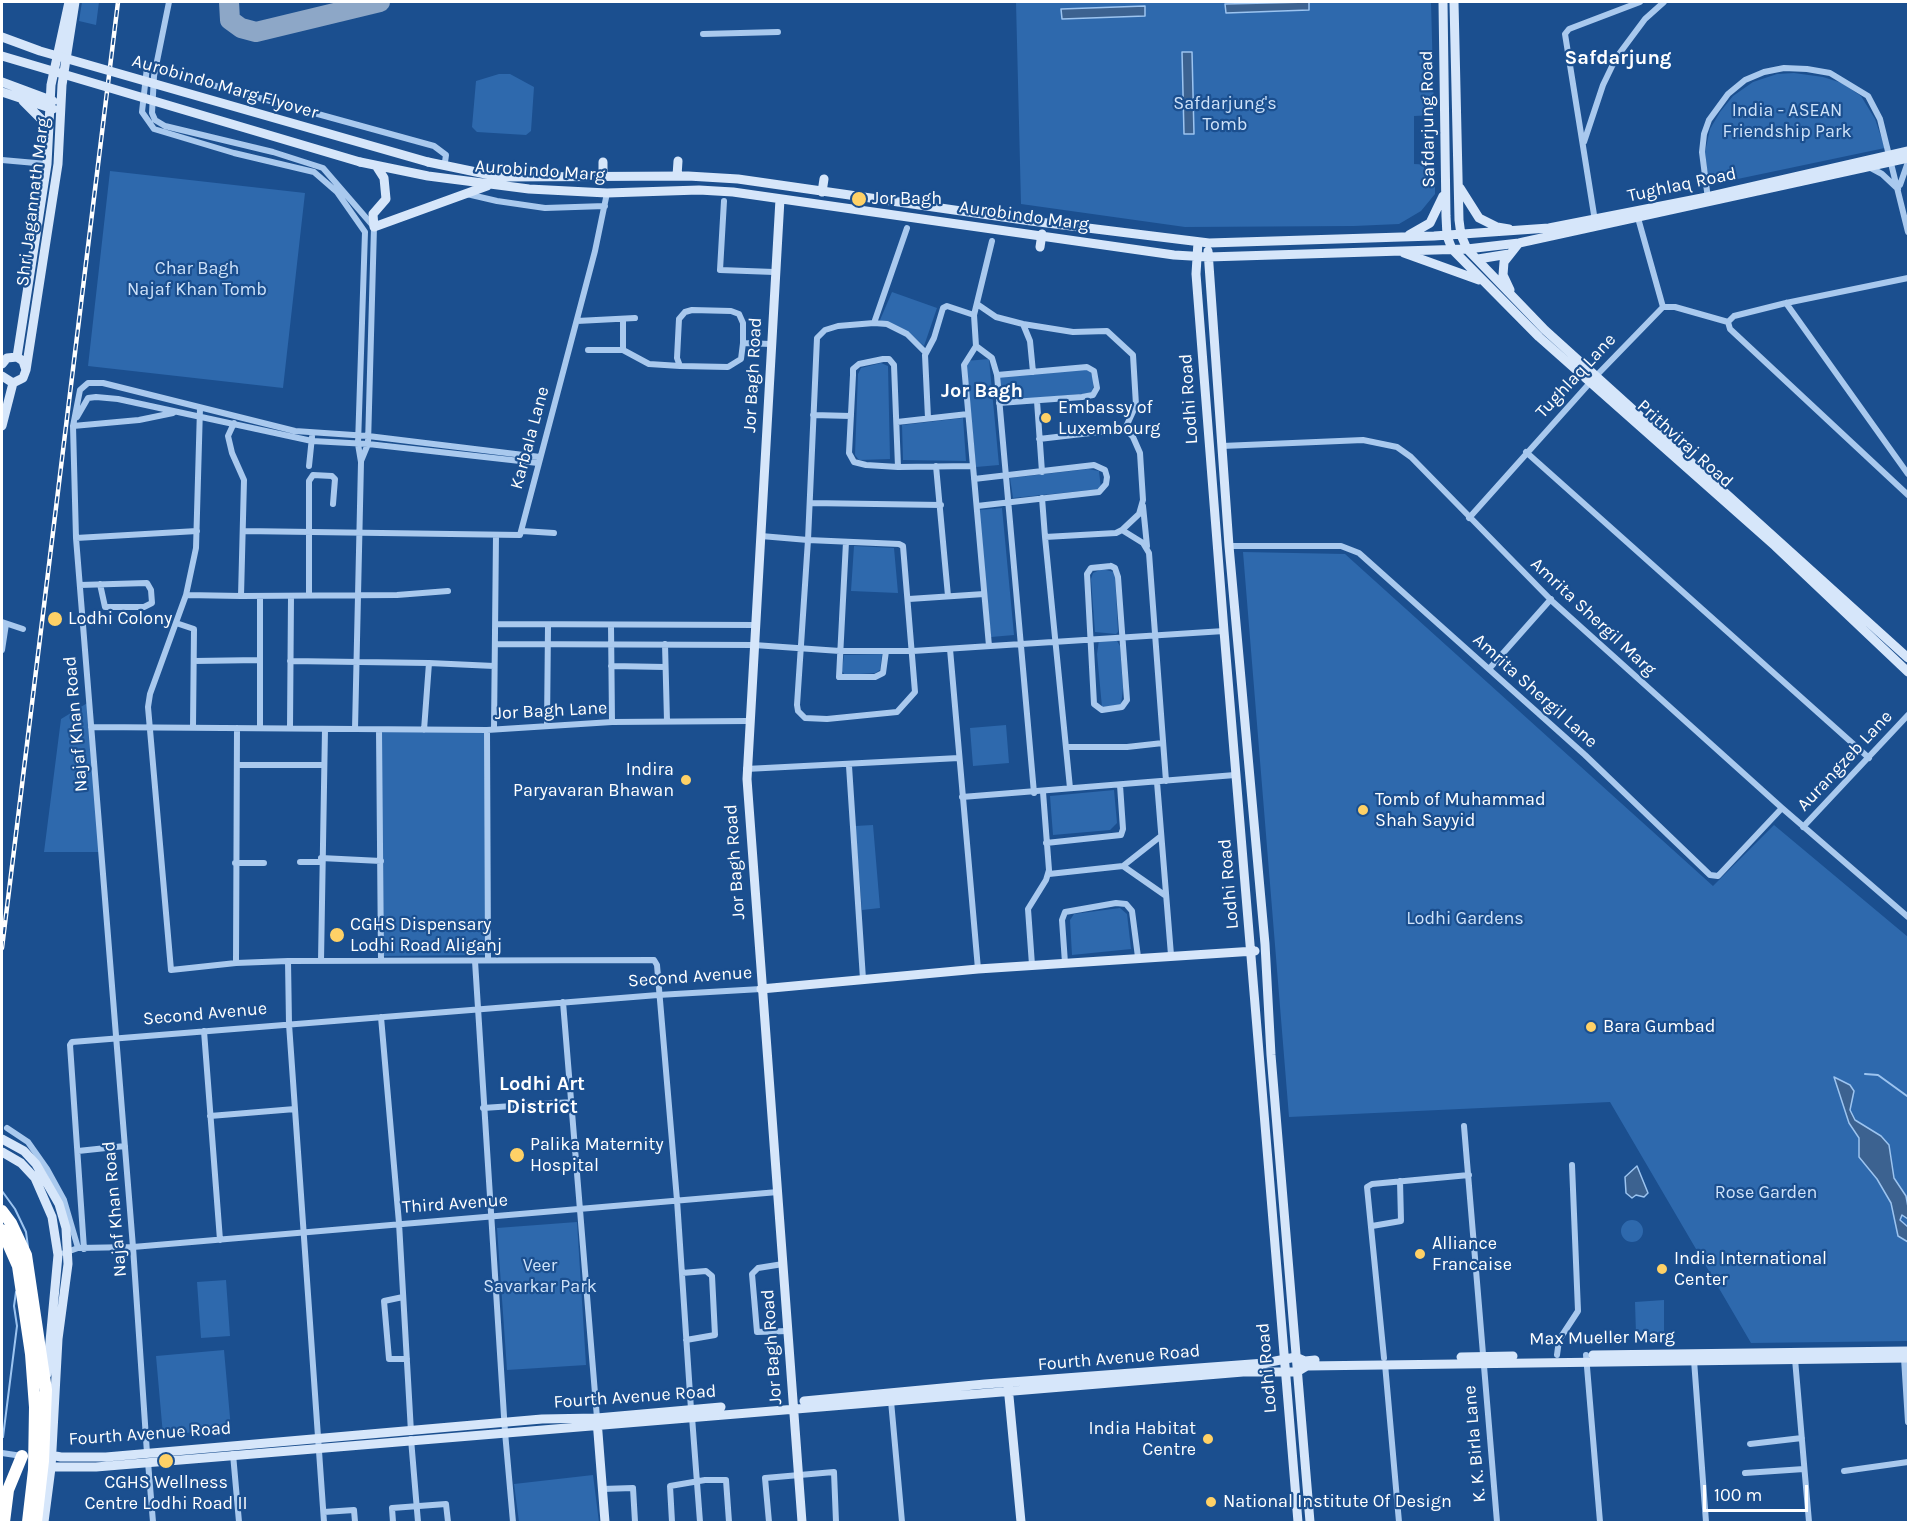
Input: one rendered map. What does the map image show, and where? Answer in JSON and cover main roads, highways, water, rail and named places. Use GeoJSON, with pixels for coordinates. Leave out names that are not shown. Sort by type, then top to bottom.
{"type":"FeatureCollection","features":[{"type":"Feature","properties":{"kind":"highway"},"geometry":{"type":"LineString","coordinates":[[2,1211],[11,1223],[26,1255],[32,1282],[46,1390],[43,1461],[36,1522]]}},
{"type":"Feature","properties":{"kind":"highway"},"geometry":{"type":"LineString","coordinates":[[2,1230],[18,1266],[31,1354],[35,1407],[34,1470],[28,1522]]}},
{"type":"Feature","properties":{"kind":"highway"},"geometry":{"type":"LineString","coordinates":[[4,1522],[8,1490],[22,1455]]}},
{"type":"Feature","properties":{"kind":"main road","name":"Shri Jagannath Marg"},"geometry":{"type":"LineString","coordinates":[[17,357],[47,164],[50,104],[69,2]]}},
{"type":"Feature","properties":{"kind":"main road","name":"Shri Jagannath Marg"},"geometry":{"type":"LineString","coordinates":[[26,370],[58,164],[61,108],[75,2]]}},
{"type":"Feature","properties":{"kind":"main road","name":"Safdarjung Road"},"geometry":{"type":"LineString","coordinates":[[1443,2],[1447,236]]}},
{"type":"Feature","properties":{"kind":"main road","name":"Safdarjung Road"},"geometry":{"type":"LineString","coordinates":[[1454,2],[1458,184],[1461,235],[1467,249]]}},
{"type":"Feature","properties":{"kind":"main road","name":"Aurobindo Marg Flyover"},"geometry":{"type":"LineString","coordinates":[[2,38],[40,51],[439,165]]}},
{"type":"Feature","properties":{"kind":"main road","name":"Aurobindo Marg Flyover"},"geometry":{"type":"LineString","coordinates":[[2,56],[377,167]]}},
{"type":"Feature","properties":{"kind":"main road"},"geometry":{"type":"LineString","coordinates":[[2,82],[61,108]]}},
{"type":"Feature","properties":{"kind":"main road"},"geometry":{"type":"LineString","coordinates":[[2,92],[50,104]]}},
{"type":"Feature","properties":{"kind":"main road"},"geometry":{"type":"LineString","coordinates":[[20,98],[49,127]]}},
{"type":"Feature","properties":{"kind":"main road"},"geometry":{"type":"LineString","coordinates":[[1444,117],[1456,117]]}},
{"type":"Feature","properties":{"kind":"main road","name":"Tughlaq Road"},"geometry":{"type":"LineString","coordinates":[[1452,249],[1519,243],[1596,224],[1869,167],[1908,151]]}},
{"type":"Feature","properties":{"kind":"main road","name":"Tughlaq Road"},"geometry":{"type":"LineString","coordinates":[[1447,236],[1596,224],[1638,218],[1892,158],[1908,160]]}},
{"type":"Feature","properties":{"kind":"main road"},"geometry":{"type":"LineString","coordinates":[[677,176],[678,161]]}},
{"type":"Feature","properties":{"kind":"main road"},"geometry":{"type":"LineString","coordinates":[[603,162],[603,176]]}},
{"type":"Feature","properties":{"kind":"main road","name":"Aurobindo Marg"},"geometry":{"type":"LineString","coordinates":[[439,165],[500,177],[677,176],[738,179],[919,206],[1209,243],[1447,236]]}},
{"type":"Feature","properties":{"kind":"main road"},"geometry":{"type":"LineString","coordinates":[[377,167],[384,178],[386,199],[373,213],[374,227],[489,185]]}},
{"type":"Feature","properties":{"kind":"main road","name":"Aurobindo Marg"},"geometry":{"type":"LineString","coordinates":[[377,167],[489,185],[607,193],[699,190],[1042,234],[1197,257],[1452,249]]}},
{"type":"Feature","properties":{"kind":"main road"},"geometry":{"type":"LineString","coordinates":[[822,192],[824,179]]}},
{"type":"Feature","properties":{"kind":"main road"},"geometry":{"type":"LineString","coordinates":[[1458,184],[1467,203],[1479,218],[1497,227],[1519,231]]}},
{"type":"Feature","properties":{"kind":"main road"},"geometry":{"type":"LineString","coordinates":[[885,201],[888,190]]}},
{"type":"Feature","properties":{"kind":"main road"},"geometry":{"type":"LineString","coordinates":[[1404,237],[1430,223],[1445,190]]}},
{"type":"Feature","properties":{"kind":"main road"},"geometry":{"type":"LineString","coordinates":[[919,206],[920,194]]}},
{"type":"Feature","properties":{"kind":"main road","name":"Jor Bagh Road"},"geometry":{"type":"LineString","coordinates":[[780,199],[746,769],[802,1522]]}},
{"type":"Feature","properties":{"kind":"main road"},"geometry":{"type":"LineString","coordinates":[[831,218],[833,206]]}},
{"type":"Feature","properties":{"kind":"main road"},"geometry":{"type":"LineString","coordinates":[[1040,247],[1042,234]]}},
{"type":"Feature","properties":{"kind":"main road","name":"Prithviraj Road"},"geometry":{"type":"LineString","coordinates":[[1447,236],[1452,249],[1539,337],[1593,379],[1908,658]]}},
{"type":"Feature","properties":{"kind":"main road","name":"Lodhi Road"},"geometry":{"type":"LineString","coordinates":[[1198,242],[1196,274],[1235,775],[1252,951],[1282,1359],[1298,1522]]}},
{"type":"Feature","properties":{"kind":"main road","name":"Lodhi Road"},"geometry":{"type":"LineString","coordinates":[[1209,243],[1208,257],[1229,546],[1265,951],[1310,1522]]}},
{"type":"Feature","properties":{"kind":"main road"},"geometry":{"type":"LineString","coordinates":[[1514,296],[1502,269],[1509,254],[1519,243]]}},
{"type":"Feature","properties":{"kind":"main road","name":"Prithviraj Road"},"geometry":{"type":"LineString","coordinates":[[1467,249],[1593,379],[1908,672]]}},
{"type":"Feature","properties":{"kind":"main road"},"geometry":{"type":"LineString","coordinates":[[1400,251],[1484,282]]}},
{"type":"Feature","properties":{"kind":"main road"},"geometry":{"type":"LineString","coordinates":[[1478,259],[1509,254]]}},
{"type":"Feature","properties":{"kind":"main road"},"geometry":{"type":"LineString","coordinates":[[2,362],[17,357],[23,361],[26,370],[23,378],[13,382]]}},
{"type":"Feature","properties":{"kind":"main road"},"geometry":{"type":"LineString","coordinates":[[2,376],[13,382]]}},
{"type":"Feature","properties":{"kind":"main road"},"geometry":{"type":"LineString","coordinates":[[2,426],[13,382]]}},
{"type":"Feature","properties":{"kind":"main road","name":"Second Avenue"},"geometry":{"type":"LineString","coordinates":[[761,989],[978,969],[1138,957],[1265,951]]}},
{"type":"Feature","properties":{"kind":"main road"},"geometry":{"type":"LineString","coordinates":[[2,1139],[24,1151],[48,1181],[77,1250],[58,1339],[51,1468],[44,1522]]}},
{"type":"Feature","properties":{"kind":"main road"},"geometry":{"type":"LineString","coordinates":[[2,1152],[21,1163],[40,1187],[52,1217],[58,1255],[40,1453],[40,1468],[47,1489]]}},
{"type":"Feature","properties":{"kind":"main road","name":"Max Mueller Marg"},"geometry":{"type":"LineString","coordinates":[[1296,1357],[1305,1361],[1385,1361],[1907,1355]]}},
{"type":"Feature","properties":{"kind":"main road","name":"Max Mueller Marg"},"geometry":{"type":"LineString","coordinates":[[1483,1359],[1557,1356],[1694,1360],[1907,1355]]}},
{"type":"Feature","properties":{"kind":"main road","name":"Fourth Avenue Road"},"geometry":{"type":"LineString","coordinates":[[40,1468],[504,1427],[1191,1372],[1265,1364],[1296,1357]]}},
{"type":"Feature","properties":{"kind":"main road","name":"Max Mueller Marg"},"geometry":{"type":"LineString","coordinates":[[1297,1372],[1307,1366],[1385,1361]]}},
{"type":"Feature","properties":{"kind":"main road","name":"Fourth Avenue Road"},"geometry":{"type":"LineString","coordinates":[[1191,1372],[1297,1372]]}},
{"type":"Feature","properties":{"kind":"main road"},"geometry":{"type":"LineString","coordinates":[[1009,1387],[1021,1522]]}},
{"type":"Feature","properties":{"kind":"main road","name":"Fourth Avenue Road"},"geometry":{"type":"LineString","coordinates":[[793,1405],[891,1401],[1009,1387]]}},
{"type":"Feature","properties":{"kind":"main road"},"geometry":{"type":"LineString","coordinates":[[597,1421],[605,1522]]}},
{"type":"Feature","properties":{"kind":"main road","name":"Fourth Avenue Road"},"geometry":{"type":"LineString","coordinates":[[22,1455],[40,1453],[147,1458],[233,1454],[318,1443]]}},
{"type":"Feature","properties":{"kind":"main road"},"geometry":{"type":"LineString","coordinates":[[22,1455],[40,1468]]}},
{"type":"Feature","properties":{"kind":"waterway"},"geometry":{"type":"LineString","coordinates":[[1865,1074],[1878,1075],[1907,1096]]}},
{"type":"Feature","properties":{"kind":"waterway"},"geometry":{"type":"LineString","coordinates":[[2,1191],[15,1209],[26,1232],[28,1247]]}},
{"type":"Feature","properties":{"kind":"waterway"},"geometry":{"type":"LineString","coordinates":[[3,1437],[17,1326],[14,1306],[16,1292]]}},
{"type":"Feature","properties":{"kind":"railway"},"geometry":{"type":"LineString","coordinates":[[2,948],[118,2]]}},
{"type":"Feature","properties":{"kind":"place","name":"Jor Bagh"},"geometry":{"type":"Point","coordinates":[859,199]}},
{"type":"Feature","properties":{"kind":"place","name":"Embassy of Luxembourg"},"geometry":{"type":"Point","coordinates":[1046,418]}},
{"type":"Feature","properties":{"kind":"place","name":"Lodhi Colony"},"geometry":{"type":"Point","coordinates":[55,619]}},
{"type":"Feature","properties":{"kind":"place","name":"Indira Paryavaran Bhawan"},"geometry":{"type":"Point","coordinates":[686,780]}},
{"type":"Feature","properties":{"kind":"place","name":"Tomb of Muhammad Shah Sayyid"},"geometry":{"type":"Point","coordinates":[1363,810]}},
{"type":"Feature","properties":{"kind":"place","name":"CGHS Dispensary Lodhi Road Aliganj"},"geometry":{"type":"Point","coordinates":[337,935]}},
{"type":"Feature","properties":{"kind":"place","name":"Bara Gumbad"},"geometry":{"type":"Point","coordinates":[1591,1027]}},
{"type":"Feature","properties":{"kind":"place","name":"Palika Maternity Hospital"},"geometry":{"type":"Point","coordinates":[517,1155]}},
{"type":"Feature","properties":{"kind":"place","name":"Alliance Francaise"},"geometry":{"type":"Point","coordinates":[1420,1254]}},
{"type":"Feature","properties":{"kind":"place","name":"India International Center"},"geometry":{"type":"Point","coordinates":[1662,1269]}},
{"type":"Feature","properties":{"kind":"place","name":"India Habitat Centre"},"geometry":{"type":"Point","coordinates":[1208,1439]}},
{"type":"Feature","properties":{"kind":"place","name":"CGHS Wellness Centre Lodhi Road II"},"geometry":{"type":"Point","coordinates":[166,1461]}},
{"type":"Feature","properties":{"kind":"place","name":"National Institute Of Design"},"geometry":{"type":"Point","coordinates":[1211,1502]}},
{"type":"Feature","properties":{"kind":"district","name":"Safdarjung"},"geometry":{"type":"Point","coordinates":[1618,58]}},
{"type":"Feature","properties":{"kind":"district","name":"Jor Bagh"},"geometry":{"type":"Point","coordinates":[982,391]}},
{"type":"Feature","properties":{"kind":"district","name":"Lodhi Art District"},"geometry":{"type":"Point","coordinates":[542,1096]}},
{"type":"Feature","properties":{"kind":"park label","name":"Safdarjung's Tomb"},"geometry":{"type":"Point","coordinates":[1225,114]}},
{"type":"Feature","properties":{"kind":"park label","name":"India - ASEAN Friendship Park"},"geometry":{"type":"Point","coordinates":[1787,121]}},
{"type":"Feature","properties":{"kind":"park label","name":"Char Bagh Najaf Khan Tomb"},"geometry":{"type":"Point","coordinates":[197,279]}},
{"type":"Feature","properties":{"kind":"park label","name":"Lodhi Gardens"},"geometry":{"type":"Point","coordinates":[1465,919]}},
{"type":"Feature","properties":{"kind":"park label","name":"Rose Garden"},"geometry":{"type":"Point","coordinates":[1766,1193]}},
{"type":"Feature","properties":{"kind":"park label","name":"Veer Savarkar Park"},"geometry":{"type":"Point","coordinates":[540,1276]}}]}
